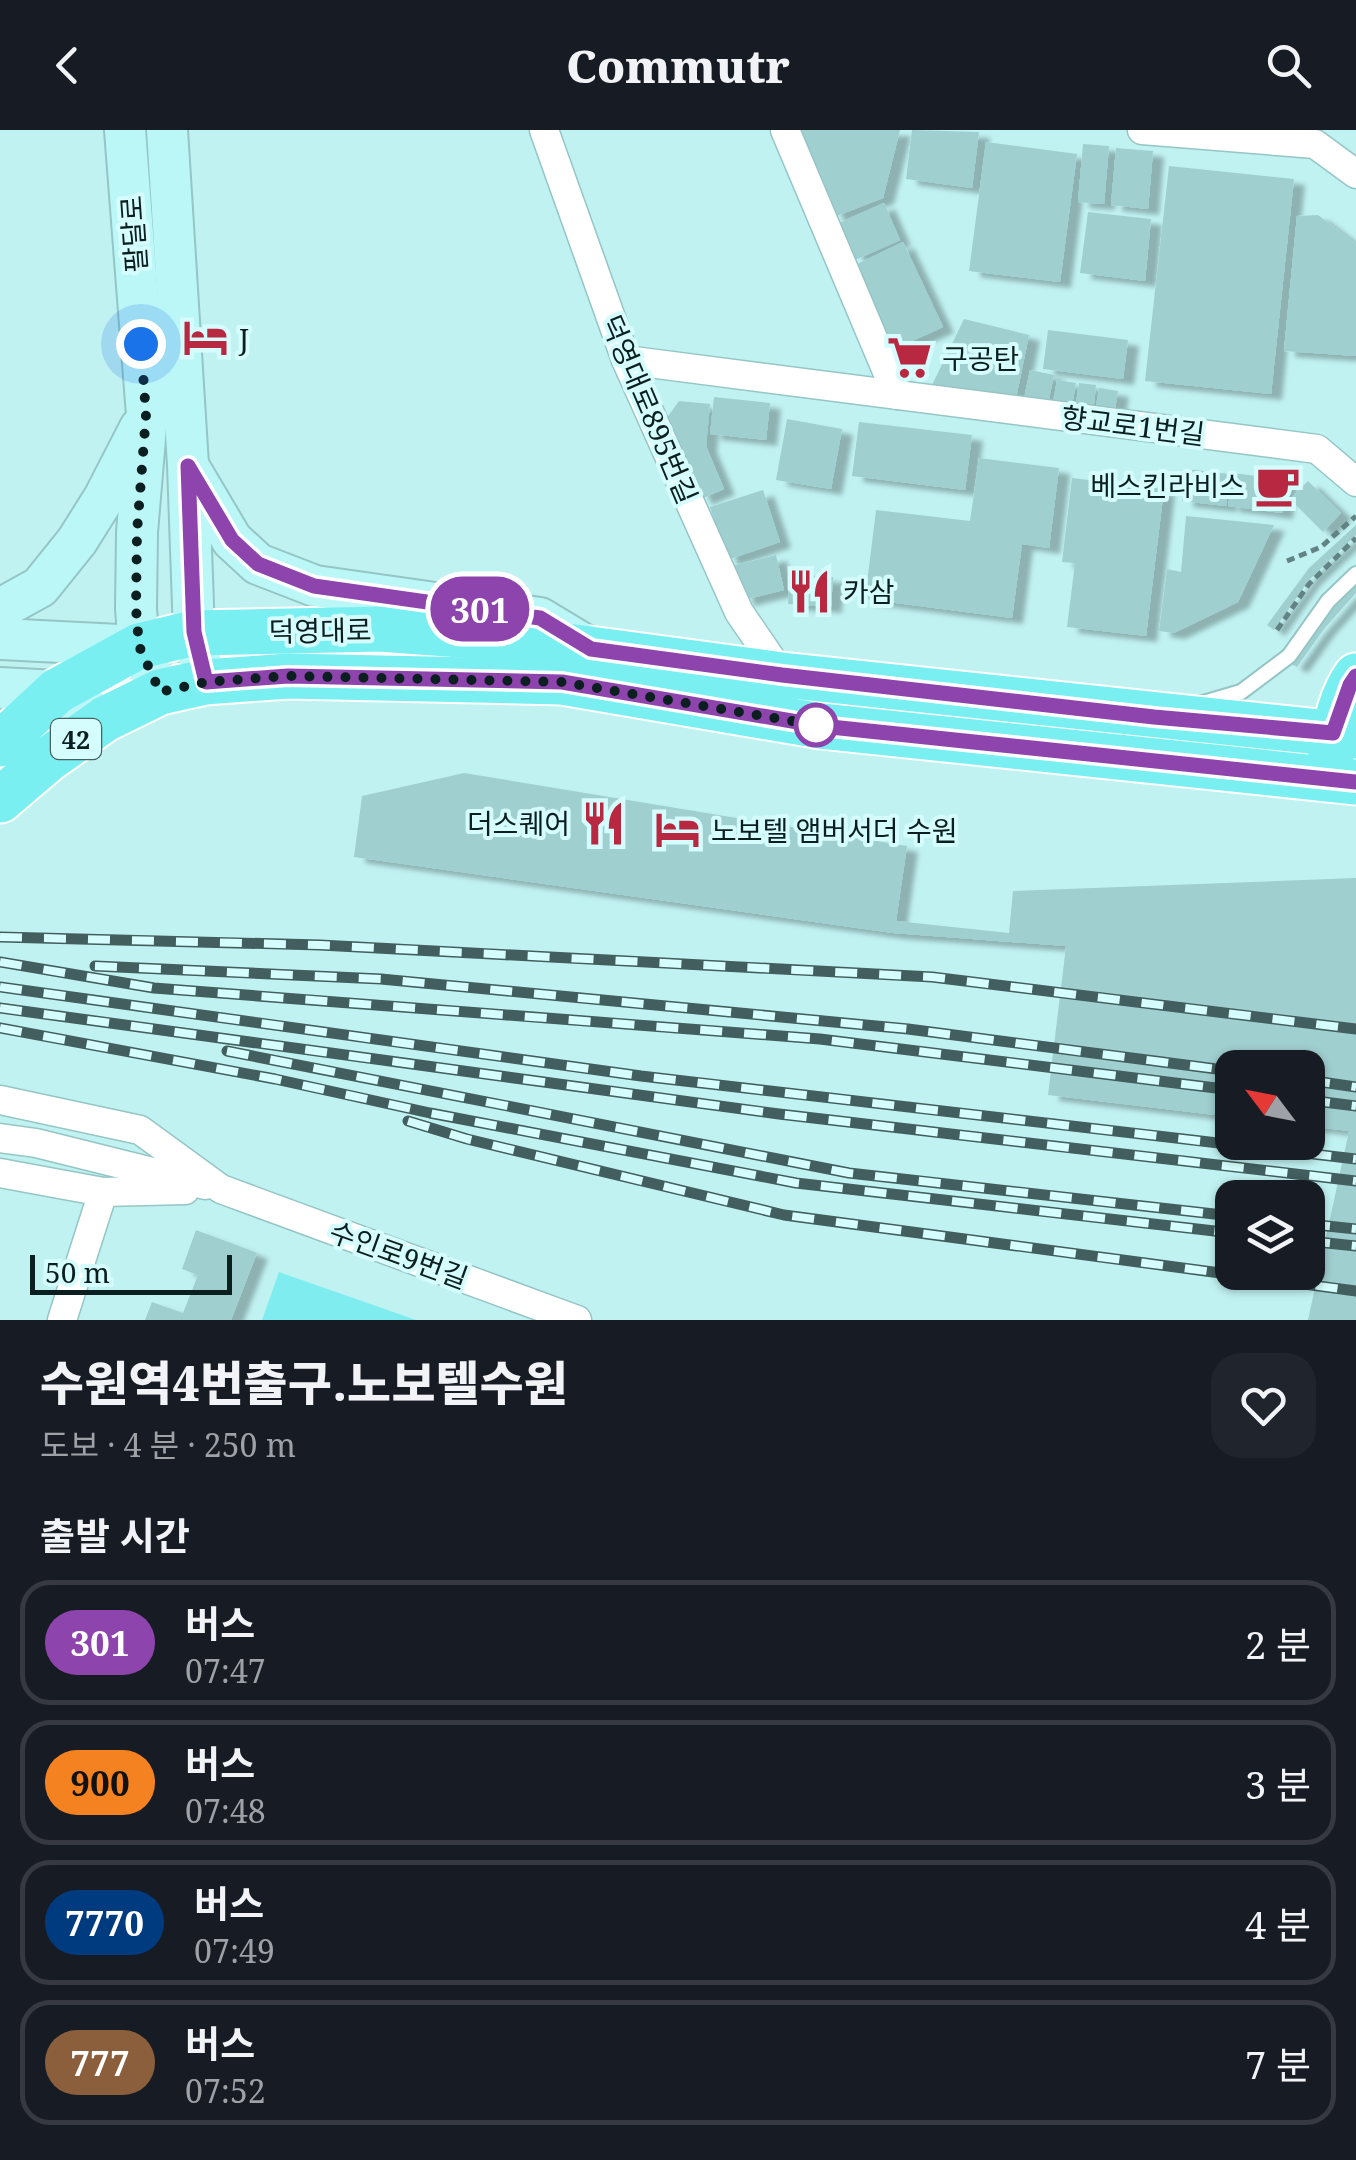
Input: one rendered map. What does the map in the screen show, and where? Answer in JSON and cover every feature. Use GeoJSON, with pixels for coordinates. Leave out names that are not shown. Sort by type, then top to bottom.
{"type":"FeatureCollection","features":[{"type":"Feature","properties":{"kind":"main road","name":"팔달로"},"geometry":{"type":"LineString","coordinates":[[125,130],[146,415],[137,532],[139,646],[160,692]]}},
{"type":"Feature","properties":{"kind":"main road","name":"팔달로"},"geometry":{"type":"LineString","coordinates":[[167,130],[194,632],[206,682]]}},
{"type":"Feature","properties":{"kind":"main road"},"geometry":{"type":"LineString","coordinates":[[0,609],[40,587],[77,541],[104,498],[146,415]]}},
{"type":"Feature","properties":{"kind":"main road"},"geometry":{"type":"LineString","coordinates":[[188,466],[232,540],[258,564],[314,586],[540,618],[591,649]]}},
{"type":"Feature","properties":{"kind":"main road","name":"덕영대로"},"geometry":{"type":"LineString","coordinates":[[0,639],[139,646],[194,632],[380,628],[515,639],[782,675],[1154,717],[1345,734]]}},
{"type":"Feature","properties":{"kind":"main road","name":"42"},"geometry":{"type":"LineString","coordinates":[[0,744],[57,691],[139,646]]}},
{"type":"Feature","properties":{"kind":"main road","name":"덕영대로"},"geometry":{"type":"LineString","coordinates":[[160,692],[206,682],[288,676],[562,682],[821,726],[1342,781]]}},
{"type":"Feature","properties":{"kind":"main road","name":"42"},"geometry":{"type":"LineString","coordinates":[[1342,781],[1350,685],[1356,676]]}},
{"type":"Feature","properties":{"kind":"main road"},"geometry":{"type":"LineString","coordinates":[[0,688],[57,691],[105,719]]}},
{"type":"Feature","properties":{"kind":"main road","name":"42"},"geometry":{"type":"LineString","coordinates":[[0,800],[105,719],[160,692]]}},
{"type":"Feature","properties":{"kind":"street","name":"덕영대로895번길"},"geometry":{"type":"LineString","coordinates":[[544,130],[626,360],[739,612],[782,675]]}},
{"type":"Feature","properties":{"kind":"street"},"geometry":{"type":"LineString","coordinates":[[785,130],[897,395]]}},
{"type":"Feature","properties":{"kind":"street"},"geometry":{"type":"LineString","coordinates":[[1142,130],[1315,144],[1356,174]]}},
{"type":"Feature","properties":{"kind":"street","name":"향교로1번길"},"geometry":{"type":"LineString","coordinates":[[626,360],[1317,449],[1356,482]]}},
{"type":"Feature","properties":{"kind":"street","name":"수인로9번길"},"geometry":{"type":"LineString","coordinates":[[0,1100],[140,1130],[221,1189],[577,1320]]}},
{"type":"Feature","properties":{"kind":"street"},"geometry":{"type":"LineString","coordinates":[[0,1138],[36,1143],[221,1189]]}},
{"type":"Feature","properties":{"kind":"street","name":"수인로9번길"},"geometry":{"type":"LineString","coordinates":[[0,1173],[103,1192],[221,1189]]}},
{"type":"Feature","properties":{"kind":"street"},"geometry":{"type":"LineString","coordinates":[[62,1320],[103,1192]]}},
{"type":"Feature","properties":{"kind":"lane"},"geometry":{"type":"LineString","coordinates":[[1154,717],[1241,692],[1290,656],[1328,601],[1356,574]]}},
{"type":"Feature","properties":{"kind":"path"},"geometry":{"type":"LineString","coordinates":[[1287,560],[1322,547],[1356,516]]}},
{"type":"Feature","properties":{"kind":"path"},"geometry":{"type":"LineString","coordinates":[[1276,630],[1309,584],[1356,538]]}},
{"type":"Feature","properties":{"kind":"shaded area"},"geometry":{"type":"Polygon","coordinates":[[[279,1272],[416,1320],[262,1320],[279,1272]]]}},
{"type":"Feature","properties":{"kind":"building"},"geometry":{"type":"Polygon","coordinates":[[[796,130],[900,130],[883,198],[834,217],[796,130]]]}},
{"type":"Feature","properties":{"kind":"building"},"geometry":{"type":"Polygon","coordinates":[[[912,130],[979,132],[972,188],[906,179],[912,130]]]}},
{"type":"Feature","properties":{"kind":"building"},"geometry":{"type":"Polygon","coordinates":[[[986,142],[1077,154],[1060,282],[969,271],[986,142]]]}},
{"type":"Feature","properties":{"kind":"building"},"geometry":{"type":"Polygon","coordinates":[[[1083,144],[1109,146],[1104,204],[1078,202],[1083,144]]]}},
{"type":"Feature","properties":{"kind":"building"},"geometry":{"type":"Polygon","coordinates":[[[1116,148],[1153,151],[1148,209],[1111,205],[1116,148]]]}},
{"type":"Feature","properties":{"kind":"building"},"geometry":{"type":"Polygon","coordinates":[[[1169,166],[1294,179],[1271,394],[1145,381],[1169,166]]]}},
{"type":"Feature","properties":{"kind":"building"},"geometry":{"type":"Polygon","coordinates":[[[884,203],[900,240],[855,260],[839,223],[884,203]]]}},
{"type":"Feature","properties":{"kind":"building"},"geometry":{"type":"Polygon","coordinates":[[[1088,212],[1151,219],[1145,281],[1080,273],[1088,212]]]}},
{"type":"Feature","properties":{"kind":"building"},"geometry":{"type":"Polygon","coordinates":[[[1318,215],[1356,244],[1356,356],[1284,351],[1297,216],[1318,215]]]}},
{"type":"Feature","properties":{"kind":"building"},"geometry":{"type":"Polygon","coordinates":[[[903,242],[943,327],[892,350],[853,266],[903,242]]]}},
{"type":"Feature","properties":{"kind":"building"},"geometry":{"type":"Polygon","coordinates":[[[964,319],[1029,335],[1015,403],[932,385],[964,319]]]}},
{"type":"Feature","properties":{"kind":"building"},"geometry":{"type":"Polygon","coordinates":[[[1048,330],[1128,340],[1123,379],[1043,369],[1048,330]]]}},
{"type":"Feature","properties":{"kind":"building"},"geometry":{"type":"Polygon","coordinates":[[[1030,370],[1054,375],[1047,409],[1023,404],[1030,370]]]}},
{"type":"Feature","properties":{"kind":"building"},"geometry":{"type":"Polygon","coordinates":[[[1057,380],[1076,383],[1071,411],[1052,408],[1057,380]]]}},
{"type":"Feature","properties":{"kind":"building"},"geometry":{"type":"Polygon","coordinates":[[[1079,383],[1096,385],[1093,413],[1075,410],[1079,383]]]}},
{"type":"Feature","properties":{"kind":"building"},"geometry":{"type":"Polygon","coordinates":[[[1099,388],[1118,391],[1114,415],[1095,413],[1099,388]]]}},
{"type":"Feature","properties":{"kind":"building"},"geometry":{"type":"Polygon","coordinates":[[[714,397],[770,403],[766,440],[710,434],[714,397]]]}},
{"type":"Feature","properties":{"kind":"building"},"geometry":{"type":"Polygon","coordinates":[[[679,401],[710,404],[706,446],[724,489],[701,499],[666,419],[679,401]]]}},
{"type":"Feature","properties":{"kind":"building"},"geometry":{"type":"Polygon","coordinates":[[[787,419],[842,429],[831,489],[776,480],[787,419]]]}},
{"type":"Feature","properties":{"kind":"building"},"geometry":{"type":"Polygon","coordinates":[[[859,422],[972,435],[965,490],[852,476],[859,422]]]}},
{"type":"Feature","properties":{"kind":"building"},"geometry":{"type":"Polygon","coordinates":[[[979,458],[1059,468],[1049,548],[1022,544],[1012,618],[865,599],[876,510],[970,521],[979,458]]]}},
{"type":"Feature","properties":{"kind":"building"},"geometry":{"type":"Polygon","coordinates":[[[1186,469],[1230,474],[1226,506],[1182,501],[1186,469]]]}},
{"type":"Feature","properties":{"kind":"building"},"geometry":{"type":"Polygon","coordinates":[[[1233,473],[1287,480],[1282,513],[1228,506],[1233,473]]]}},
{"type":"Feature","properties":{"kind":"building"},"geometry":{"type":"Polygon","coordinates":[[[1072,478],[1164,489],[1146,636],[1067,627],[1075,563],[1062,562],[1072,478]]]}},
{"type":"Feature","properties":{"kind":"building"},"geometry":{"type":"Polygon","coordinates":[[[1308,481],[1341,513],[1323,532],[1290,499],[1308,481]]]}},
{"type":"Feature","properties":{"kind":"building"},"geometry":{"type":"Polygon","coordinates":[[[763,490],[780,542],[727,560],[710,507],[763,490]]]}},
{"type":"Feature","properties":{"kind":"building"},"geometry":{"type":"Polygon","coordinates":[[[1186,516],[1274,525],[1238,602],[1174,633],[1159,631],[1167,569],[1181,572],[1186,516]]]}},
{"type":"Feature","properties":{"kind":"building"},"geometry":{"type":"Polygon","coordinates":[[[1356,525],[1356,535],[1309,580],[1274,630],[1267,625],[1309,568],[1356,525]]]}},
{"type":"Feature","properties":{"kind":"building"},"geometry":{"type":"Polygon","coordinates":[[[776,555],[784,590],[743,600],[735,565],[776,555]]]}},
{"type":"Feature","properties":{"kind":"building"},"geometry":{"type":"Polygon","coordinates":[[[790,574],[833,577],[831,607],[788,604],[790,574]]]}},
{"type":"Feature","properties":{"kind":"building"},"geometry":{"type":"Polygon","coordinates":[[[1356,580],[1356,593],[1297,667],[1289,663],[1314,628],[1356,580]]]}},
{"type":"Feature","properties":{"kind":"building"},"geometry":{"type":"Polygon","coordinates":[[[464,773],[907,846],[896,921],[1009,933],[1013,891],[1356,878],[1356,1320],[1308,1320],[1315,1290],[1325,1290],[1325,1242],[1349,1131],[1325,1128],[1325,1050],[1215,1050],[1215,1115],[1048,1095],[1066,946],[893,933],[354,857],[362,796],[464,773]]]}},
{"type":"Feature","properties":{"kind":"building"},"geometry":{"type":"Polygon","coordinates":[[[196,1230],[257,1253],[231,1320],[145,1320],[152,1302],[183,1313],[198,1275],[182,1269],[196,1230]]]}},
{"type":"Feature","properties":{"kind":"railway"},"geometry":{"type":"LineString","coordinates":[[0,937],[320,945],[932,977],[1356,1029]]}},
{"type":"Feature","properties":{"kind":"railway"},"geometry":{"type":"LineString","coordinates":[[0,962],[154,988],[820,1039],[1215,1088]]}},
{"type":"Feature","properties":{"kind":"railway"},"geometry":{"type":"LineString","coordinates":[[95,966],[381,979],[908,1029],[1215,1069]]}},
{"type":"Feature","properties":{"kind":"railway"},"geometry":{"type":"LineString","coordinates":[[0,987],[641,1076],[1356,1159]]}},
{"type":"Feature","properties":{"kind":"railway"},"geometry":{"type":"LineString","coordinates":[[0,1008],[779,1114],[1356,1181]]}},
{"type":"Feature","properties":{"kind":"railway"},"geometry":{"type":"LineString","coordinates":[[0,1028],[796,1183],[1215,1231]]}},
{"type":"Feature","properties":{"kind":"railway"},"geometry":{"type":"LineString","coordinates":[[227,1051],[849,1173],[1215,1214]]}},
{"type":"Feature","properties":{"kind":"railway"},"geometry":{"type":"LineString","coordinates":[[1325,1082],[1356,1087]]}},
{"type":"Feature","properties":{"kind":"railway"},"geometry":{"type":"LineString","coordinates":[[1325,1102],[1356,1106]]}},
{"type":"Feature","properties":{"kind":"railway"},"geometry":{"type":"LineString","coordinates":[[408,1121],[467,1139],[784,1215],[1356,1291]]}},
{"type":"Feature","properties":{"kind":"railway"},"geometry":{"type":"LineString","coordinates":[[1325,1226],[1356,1229]]}},
{"type":"Feature","properties":{"kind":"railway"},"geometry":{"type":"LineString","coordinates":[[1325,1243],[1356,1246]]}},
{"type":"Feature","properties":{"kind":"bus line","name":"301"},"geometry":{"type":"LineString","coordinates":[[1356,676],[1333,733],[782,675],[591,649],[540,618],[314,586],[258,564],[232,540],[188,466],[194,632],[206,682],[288,676],[562,682],[821,726],[1356,782]]}},
{"type":"Feature","properties":{"kind":"place","name":"J"},"geometry":{"type":"Point","coordinates":[206,338]}},
{"type":"Feature","properties":{"kind":"place","name":"구공탄"},"geometry":{"type":"Point","coordinates":[909,358]}},
{"type":"Feature","properties":{"kind":"place","name":"베스킨라비스"},"geometry":{"type":"Point","coordinates":[1278,485]}},
{"type":"Feature","properties":{"kind":"place","name":"카삼"},"geometry":{"type":"Point","coordinates":[810,591]}},
{"type":"Feature","properties":{"kind":"place","name":"더스퀘어"},"geometry":{"type":"Point","coordinates":[603,823]}},
{"type":"Feature","properties":{"kind":"place","name":"노보텔 앰버서더 수원"},"geometry":{"type":"Point","coordinates":[678,830]}},
{"type":"Feature","properties":{"kind":"route"},"geometry":{"type":"LineString","coordinates":[[141,344],[146,415],[136,608],[139,646],[160,692],[206,682],[288,676],[562,682],[821,726],[816,725]]}}]}
